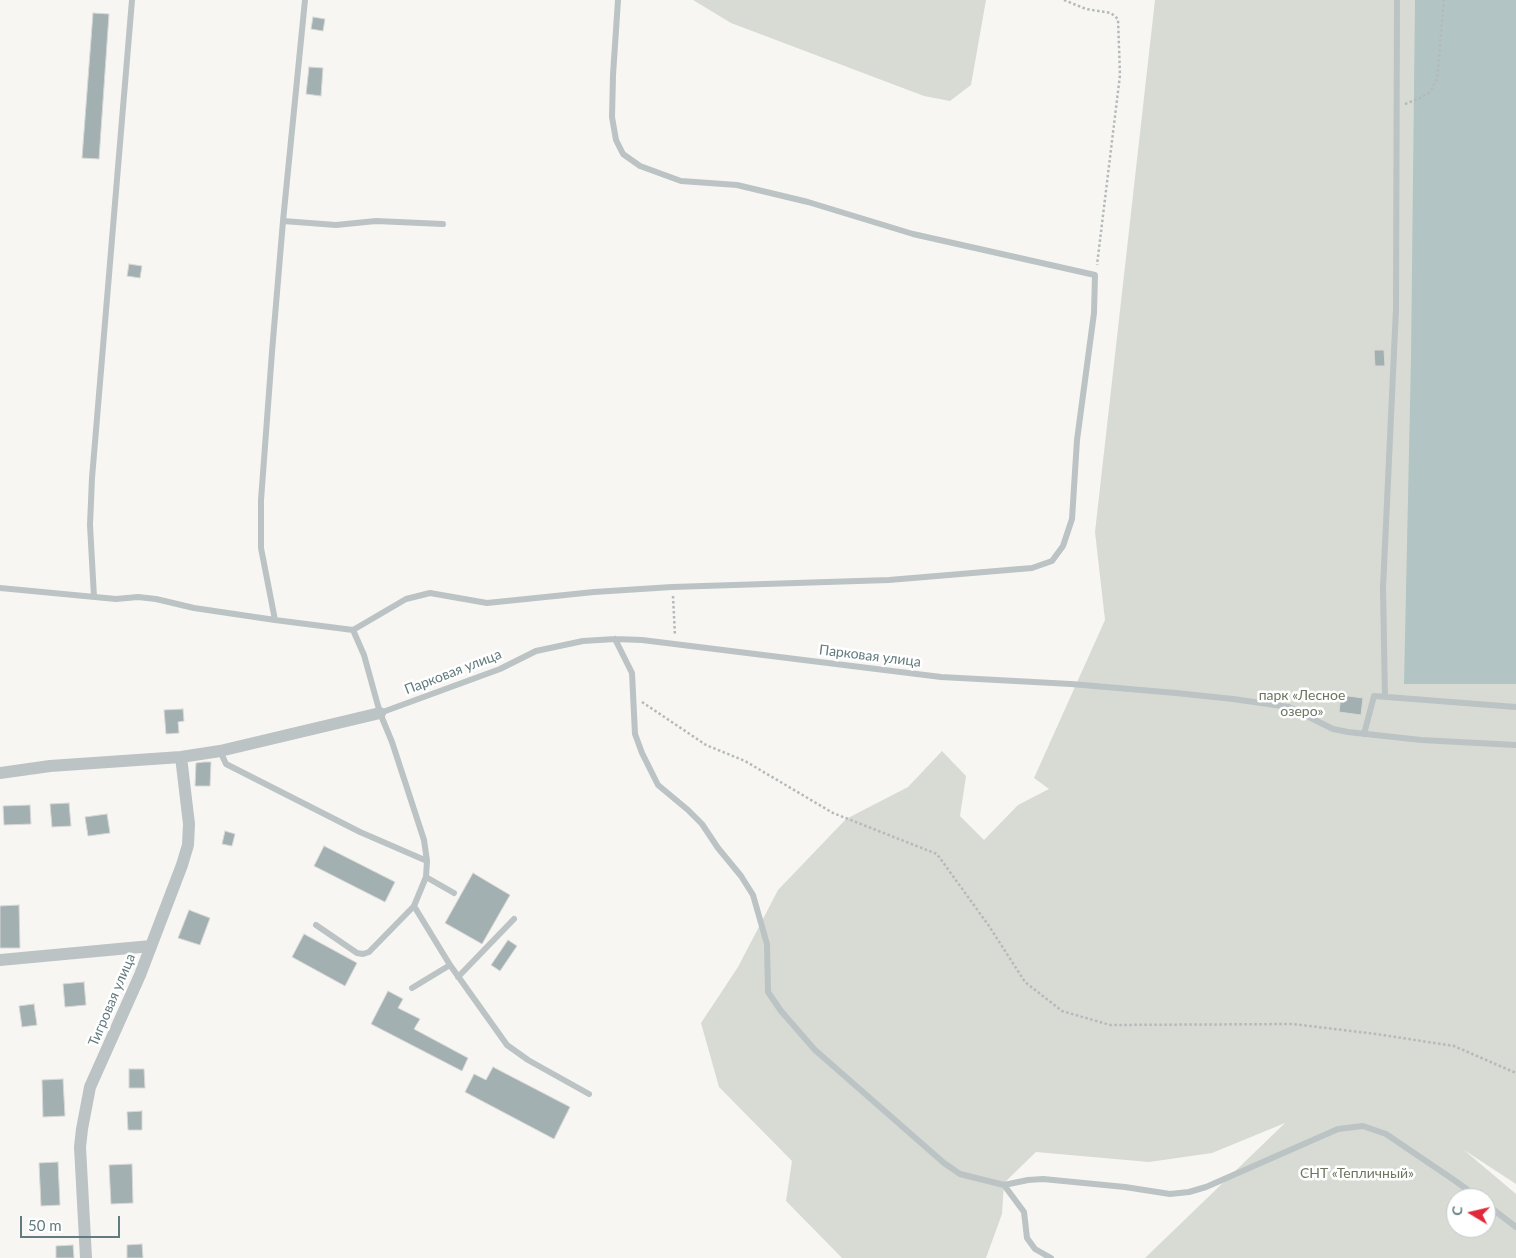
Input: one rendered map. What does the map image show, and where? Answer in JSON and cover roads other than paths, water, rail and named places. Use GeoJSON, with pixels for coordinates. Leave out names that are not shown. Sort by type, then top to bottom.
{"type":"FeatureCollection","features":[{"type":"Feature","properties":{"kind":"street"},"geometry":{"type":"LineString","coordinates":[[0,773],[98,761],[181,757],[220,751],[380,713]]}},
{"type":"Feature","properties":{"kind":"street","name":"Тигровая улица"},"geometry":{"type":"LineString","coordinates":[[86,1258],[80,1147],[82,1129],[90,1087],[136,984],[188,845],[189,824],[181,757]]}},
{"type":"Feature","properties":{"kind":"street"},"geometry":{"type":"LineString","coordinates":[[0,960],[151,946]]}},
{"type":"Feature","properties":{"kind":"lane"},"geometry":{"type":"LineString","coordinates":[[94,597],[90,543],[92,478],[132,0]]}},
{"type":"Feature","properties":{"kind":"lane"},"geometry":{"type":"LineString","coordinates":[[275,620],[261,548],[261,500],[282,221],[304,0]]}},
{"type":"Feature","properties":{"kind":"lane"},"geometry":{"type":"LineString","coordinates":[[0,588],[116,599],[138,597],[156,599],[194,608],[353,630],[406,599],[430,593],[487,603],[594,592],[672,587],[889,580],[1032,568],[1052,561],[1063,546],[1072,519],[1077,440],[1094,313],[1096,275],[913,234],[808,202],[737,185],[681,181],[640,166],[623,154],[616,140],[612,117],[618,0]]}},
{"type":"Feature","properties":{"kind":"lane"},"geometry":{"type":"LineString","coordinates":[[1385,697],[1383,588],[1396,309],[1397,0]]}},
{"type":"Feature","properties":{"kind":"lane"},"geometry":{"type":"LineString","coordinates":[[282,221],[336,225],[376,221],[443,224]]}},
{"type":"Feature","properties":{"kind":"lane"},"geometry":{"type":"LineString","coordinates":[[316,925],[357,953],[370,952],[414,906],[426,877],[427,862],[424,840],[392,742],[380,713],[364,655],[353,630]]}},
{"type":"Feature","properties":{"kind":"lane"},"geometry":{"type":"LineString","coordinates":[[615,639],[632,673],[635,734],[642,753],[658,784],[702,824],[753,895],[767,944],[768,992],[781,1011],[815,1050],[944,1163],[960,1174],[1004,1185],[1043,1179],[1125,1187],[1170,1194],[1189,1192],[1338,1129],[1363,1126],[1386,1134],[1465,1188]]}},
{"type":"Feature","properties":{"kind":"lane","name":"Парковая улица"},"geometry":{"type":"LineString","coordinates":[[380,713],[500,669],[536,651],[583,641],[615,639],[941,677],[1071,684],[1233,699],[1289,707],[1333,729],[1421,740],[1516,745]]}},
{"type":"Feature","properties":{"kind":"lane"},"geometry":{"type":"LineString","coordinates":[[1364,734],[1374,696],[1516,707]]}},
{"type":"Feature","properties":{"kind":"lane"},"geometry":{"type":"LineString","coordinates":[[220,751],[226,764],[360,832],[427,862]]}},
{"type":"Feature","properties":{"kind":"lane"},"geometry":{"type":"LineString","coordinates":[[426,877],[454,893]]}},
{"type":"Feature","properties":{"kind":"lane"},"geometry":{"type":"LineString","coordinates":[[414,906],[450,965],[507,1046],[589,1094]]}},
{"type":"Feature","properties":{"kind":"lane"},"geometry":{"type":"LineString","coordinates":[[458,977],[514,919]]}},
{"type":"Feature","properties":{"kind":"lane"},"geometry":{"type":"LineString","coordinates":[[412,988],[450,965]]}},
{"type":"Feature","properties":{"kind":"lane"},"geometry":{"type":"LineString","coordinates":[[1004,1185],[1024,1212],[1027,1238],[1035,1249],[1051,1258]]}},
{"type":"Feature","properties":{"kind":"lane"},"geometry":{"type":"LineString","coordinates":[[1496,1212],[1516,1227]]}},
{"type":"Feature","properties":{"kind":"park label","name":"парк «Лесное озеро»"},"geometry":{"type":"Point","coordinates":[1302,704]}},
{"type":"Feature","properties":{"kind":"park label","name":"СНТ «Тепличный»"},"geometry":{"type":"Point","coordinates":[1357,1173]}}]}
